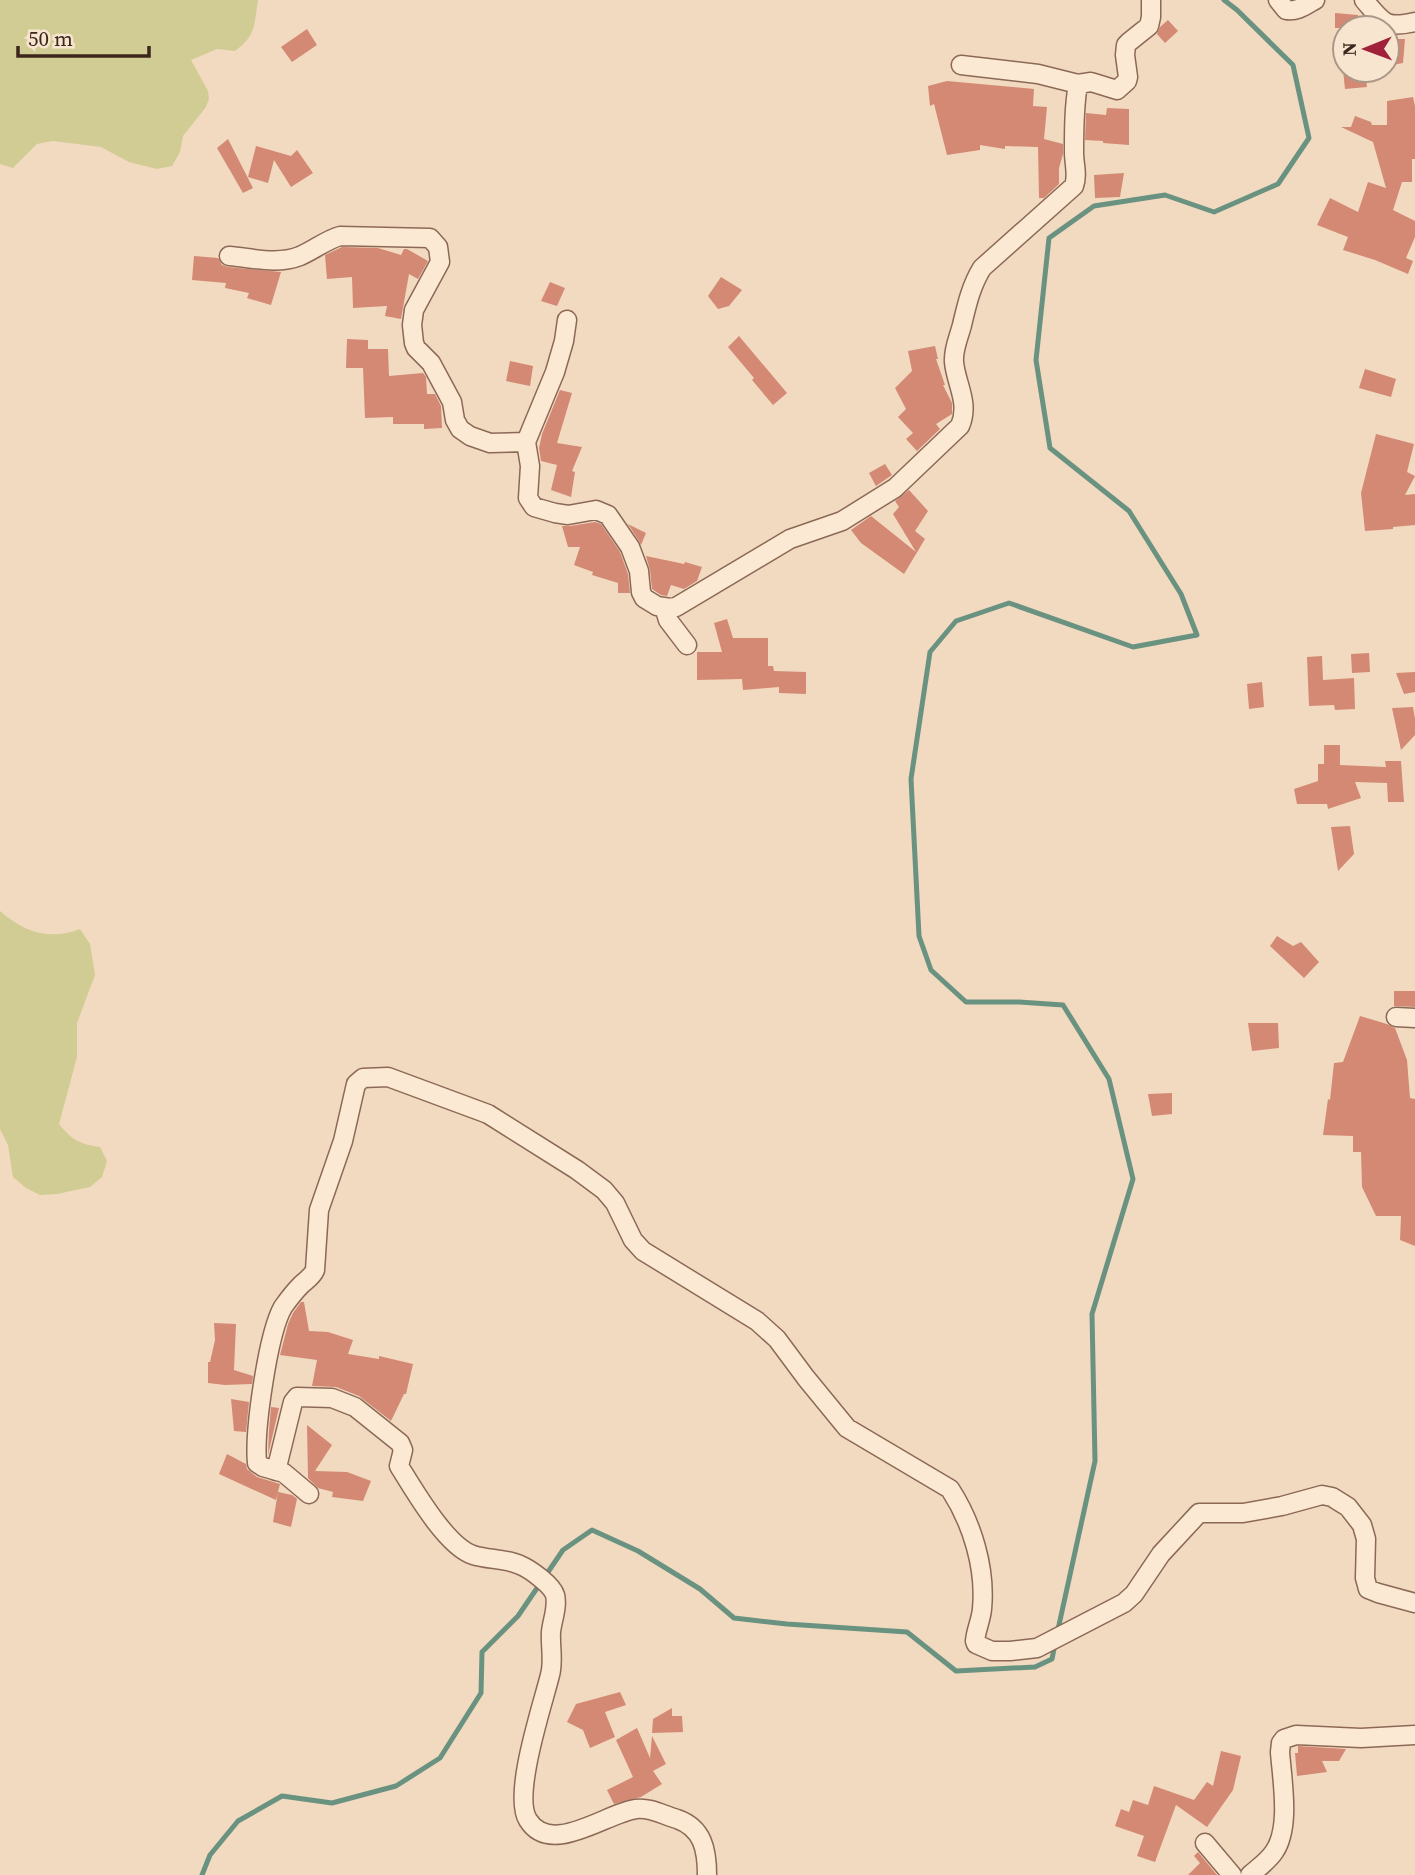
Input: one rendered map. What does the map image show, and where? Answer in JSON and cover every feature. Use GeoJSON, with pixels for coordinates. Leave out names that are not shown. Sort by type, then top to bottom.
{"type":"FeatureCollection","features":[{"type":"Feature","properties":{"kind":"street"},"geometry":{"type":"LineString","coordinates":[[961,65],[1038,74],[1078,84],[1091,82],[1110,89],[1122,85],[1128,75],[1125,48],[1149,26],[1151,0]]}},
{"type":"Feature","properties":{"kind":"street"},"geometry":{"type":"LineString","coordinates":[[1278,0],[1286,10],[1291,11],[1315,0]]}},
{"type":"Feature","properties":{"kind":"street"},"geometry":{"type":"LineString","coordinates":[[1364,0],[1384,22],[1399,26],[1415,22]]}},
{"type":"Feature","properties":{"kind":"street"},"geometry":{"type":"LineString","coordinates":[[567,320],[555,372],[526,442],[530,466],[527,498],[534,507],[555,513],[596,510],[608,515],[630,548],[639,571],[642,595],[664,607],[677,607],[790,539],[842,521],[895,488],[960,426],[964,398],[954,362],[969,294],[982,268],[1074,186],[1074,104],[1078,84]]}},
{"type":"Feature","properties":{"kind":"street"},"geometry":{"type":"LineString","coordinates":[[229,256],[259,261],[298,257],[340,236],[430,238],[438,247],[440,262],[414,310],[414,343],[431,363],[452,402],[455,420],[460,429],[470,436],[490,443],[526,442]]}},
{"type":"Feature","properties":{"kind":"street"},"geometry":{"type":"LineString","coordinates":[[664,607],[668,620],[687,645]]}},
{"type":"Feature","properties":{"kind":"street"},"geometry":{"type":"LineString","coordinates":[[1396,1017],[1415,1018]]}},
{"type":"Feature","properties":{"kind":"street"},"geometry":{"type":"LineString","coordinates":[[309,1494],[284,1474],[258,1465],[256,1459],[265,1375],[276,1322],[292,1296],[314,1274],[319,1210],[343,1141],[356,1084],[363,1079],[388,1077],[488,1114],[576,1170],[610,1197],[633,1240],[643,1251],[757,1321],[777,1339],[848,1427],[950,1489],[961,1505],[982,1573],[982,1610],[975,1636],[976,1644],[992,1650],[1037,1648],[1124,1603],[1134,1594],[1161,1555],[1199,1513],[1256,1511],[1322,1495],[1332,1497],[1348,1507],[1362,1525],[1366,1539],[1365,1578],[1368,1589],[1415,1602]]}},
{"type":"Feature","properties":{"kind":"street"},"geometry":{"type":"LineString","coordinates":[[276,1471],[295,1397],[332,1398],[355,1407],[400,1443],[402,1450],[399,1466],[447,1536],[471,1555],[520,1564],[554,1591],[556,1599],[551,1632],[551,1673],[530,1753],[523,1797],[526,1817],[541,1831],[557,1835],[577,1831],[625,1812],[638,1809],[656,1811],[693,1827],[703,1846],[706,1875]]}},
{"type":"Feature","properties":{"kind":"street"},"geometry":{"type":"LineString","coordinates":[[1250,1875],[1275,1851],[1282,1836],[1284,1815],[1280,1752],[1284,1738],[1296,1735],[1361,1738],[1415,1735]]}},
{"type":"Feature","properties":{"kind":"street"},"geometry":{"type":"LineString","coordinates":[[1205,1843],[1232,1875]]}},
{"type":"Feature","properties":{"kind":"shaded area"},"geometry":{"type":"Polygon","coordinates":[[[0,0],[258,0],[253,29],[242,46],[235,51],[217,49],[191,60],[208,91],[209,99],[206,107],[183,136],[180,152],[172,166],[157,169],[129,162],[101,147],[53,141],[37,144],[13,168],[0,164],[0,0]]]}},
{"type":"Feature","properties":{"kind":"shaded area"},"geometry":{"type":"Polygon","coordinates":[[[0,911],[18,924],[37,932],[58,934],[80,929],[90,944],[95,975],[77,1023],[77,1057],[59,1124],[77,1140],[100,1147],[107,1161],[102,1177],[90,1187],[40,1195],[13,1177],[8,1145],[0,1129],[0,911]]]}},
{"type":"Feature","properties":{"kind":"building"},"geometry":{"type":"Polygon","coordinates":[[[1168,20],[1178,31],[1165,43],[1157,34],[1168,20]]]}},
{"type":"Feature","properties":{"kind":"building"},"geometry":{"type":"Polygon","coordinates":[[[307,29],[317,45],[292,62],[281,47],[307,29]]]}},
{"type":"Feature","properties":{"kind":"building"},"geometry":{"type":"Polygon","coordinates":[[[1401,39],[1405,39],[1403,63],[1401,39]]]}},
{"type":"Feature","properties":{"kind":"building"},"geometry":{"type":"Polygon","coordinates":[[[947,81],[1034,89],[1033,106],[1047,107],[1044,139],[1063,144],[1059,184],[1044,198],[1039,198],[1038,147],[1005,146],[1005,149],[980,145],[980,150],[947,155],[934,104],[930,106],[928,86],[947,81]]]}},
{"type":"Feature","properties":{"kind":"building"},"geometry":{"type":"Polygon","coordinates":[[[1344,84],[1367,84],[1367,87],[1345,89],[1344,84]]]}},
{"type":"Feature","properties":{"kind":"building"},"geometry":{"type":"Polygon","coordinates":[[[1413,97],[1415,159],[1412,159],[1412,182],[1402,182],[1393,210],[1415,221],[1415,237],[1406,258],[1413,261],[1408,274],[1343,250],[1348,237],[1317,225],[1330,198],[1358,212],[1368,182],[1386,188],[1373,142],[1341,127],[1351,127],[1355,116],[1371,122],[1372,125],[1387,125],[1387,101],[1413,97]]]}},
{"type":"Feature","properties":{"kind":"building"},"geometry":{"type":"Polygon","coordinates":[[[1107,108],[1129,109],[1129,145],[1085,140],[1086,113],[1106,115],[1107,108]]]}},
{"type":"Feature","properties":{"kind":"building"},"geometry":{"type":"Polygon","coordinates":[[[228,139],[253,188],[243,193],[217,148],[228,139]]]}},
{"type":"Feature","properties":{"kind":"building"},"geometry":{"type":"Polygon","coordinates":[[[256,146],[291,156],[297,150],[313,173],[291,187],[274,160],[268,183],[248,177],[256,146]]]}},
{"type":"Feature","properties":{"kind":"building"},"geometry":{"type":"Polygon","coordinates":[[[1124,173],[1120,197],[1095,198],[1094,175],[1124,173]]]}},
{"type":"Feature","properties":{"kind":"building"},"geometry":{"type":"Polygon","coordinates":[[[342,247],[378,248],[401,255],[404,249],[407,249],[428,261],[418,279],[409,274],[401,319],[385,316],[387,306],[353,308],[352,277],[327,279],[325,255],[342,247]]]}},
{"type":"Feature","properties":{"kind":"building"},"geometry":{"type":"Polygon","coordinates":[[[194,256],[218,258],[222,265],[228,267],[281,272],[271,305],[247,298],[249,293],[225,288],[226,283],[192,280],[194,256]]]}},
{"type":"Feature","properties":{"kind":"building"},"geometry":{"type":"Polygon","coordinates":[[[721,277],[742,290],[729,306],[718,309],[708,296],[721,277]]]}},
{"type":"Feature","properties":{"kind":"building"},"geometry":{"type":"Polygon","coordinates":[[[550,282],[565,288],[557,306],[541,301],[550,282]]]}},
{"type":"Feature","properties":{"kind":"building"},"geometry":{"type":"Polygon","coordinates":[[[739,336],[787,393],[773,405],[728,347],[739,336]]]}},
{"type":"Feature","properties":{"kind":"building"},"geometry":{"type":"Polygon","coordinates":[[[347,339],[368,340],[368,349],[388,349],[389,376],[423,373],[426,377],[427,394],[435,394],[441,406],[442,428],[424,429],[424,424],[393,424],[393,417],[365,418],[363,368],[346,368],[347,339]]]}},
{"type":"Feature","properties":{"kind":"building"},"geometry":{"type":"Polygon","coordinates":[[[935,346],[943,385],[952,403],[952,414],[936,424],[940,429],[917,451],[906,439],[913,433],[898,417],[906,409],[895,388],[912,371],[908,351],[935,346]]]}},
{"type":"Feature","properties":{"kind":"building"},"geometry":{"type":"Polygon","coordinates":[[[510,361],[533,366],[530,386],[506,381],[510,361]]]}},
{"type":"Feature","properties":{"kind":"building"},"geometry":{"type":"Polygon","coordinates":[[[1365,369],[1396,379],[1391,397],[1359,388],[1365,369]]]}},
{"type":"Feature","properties":{"kind":"building"},"geometry":{"type":"Polygon","coordinates":[[[560,390],[572,393],[557,443],[582,447],[572,471],[575,472],[571,497],[551,490],[557,465],[541,461],[539,448],[560,390]]]}},
{"type":"Feature","properties":{"kind":"building"},"geometry":{"type":"Polygon","coordinates":[[[1376,434],[1414,444],[1407,472],[1415,476],[1405,495],[1415,494],[1415,525],[1365,531],[1361,493],[1376,434]]]}},
{"type":"Feature","properties":{"kind":"building"},"geometry":{"type":"Polygon","coordinates":[[[885,464],[892,475],[876,486],[869,473],[885,464]]]}},
{"type":"Feature","properties":{"kind":"building"},"geometry":{"type":"Polygon","coordinates":[[[909,490],[928,511],[915,531],[925,539],[904,574],[861,543],[851,530],[871,516],[916,552],[893,514],[899,507],[895,501],[909,490]]]}},
{"type":"Feature","properties":{"kind":"building"},"geometry":{"type":"Polygon","coordinates":[[[595,522],[601,524],[620,552],[628,574],[630,593],[618,593],[618,583],[592,575],[593,572],[574,565],[580,547],[568,547],[562,526],[595,522]]]}},
{"type":"Feature","properties":{"kind":"building"},"geometry":{"type":"Polygon","coordinates":[[[628,524],[646,533],[641,545],[639,541],[628,524]]]}},
{"type":"Feature","properties":{"kind":"building"},"geometry":{"type":"Polygon","coordinates":[[[646,556],[702,567],[697,581],[684,589],[671,585],[667,596],[661,595],[652,589],[646,556]]]}},
{"type":"Feature","properties":{"kind":"building"},"geometry":{"type":"Polygon","coordinates":[[[727,619],[733,638],[768,638],[768,666],[773,666],[774,671],[806,672],[806,694],[779,693],[779,687],[743,690],[742,679],[697,680],[697,652],[722,652],[714,623],[727,619]]]}},
{"type":"Feature","properties":{"kind":"building"},"geometry":{"type":"Polygon","coordinates":[[[1369,653],[1370,672],[1352,673],[1351,654],[1369,653]]]}},
{"type":"Feature","properties":{"kind":"building"},"geometry":{"type":"Polygon","coordinates":[[[1322,656],[1323,680],[1354,678],[1355,709],[1335,710],[1334,705],[1309,706],[1307,657],[1322,656]]]}},
{"type":"Feature","properties":{"kind":"building"},"geometry":{"type":"Polygon","coordinates":[[[1415,672],[1415,692],[1404,694],[1396,673],[1415,672]]]}},
{"type":"Feature","properties":{"kind":"building"},"geometry":{"type":"Polygon","coordinates":[[[1262,682],[1264,707],[1249,709],[1247,684],[1262,682]]]}},
{"type":"Feature","properties":{"kind":"building"},"geometry":{"type":"Polygon","coordinates":[[[1413,707],[1415,735],[1401,750],[1392,708],[1413,707]]]}},
{"type":"Feature","properties":{"kind":"building"},"geometry":{"type":"Polygon","coordinates":[[[1324,745],[1340,745],[1340,765],[1386,767],[1385,761],[1401,761],[1404,802],[1388,802],[1387,783],[1355,782],[1361,798],[1328,809],[1327,804],[1297,804],[1294,789],[1318,781],[1318,764],[1324,764],[1324,745]]]}},
{"type":"Feature","properties":{"kind":"building"},"geometry":{"type":"Polygon","coordinates":[[[1350,826],[1354,854],[1338,871],[1331,827],[1350,826]]]}},
{"type":"Feature","properties":{"kind":"building"},"geometry":{"type":"Polygon","coordinates":[[[1277,936],[1293,946],[1301,942],[1319,962],[1304,978],[1270,946],[1277,936]]]}},
{"type":"Feature","properties":{"kind":"building"},"geometry":{"type":"Polygon","coordinates":[[[1394,991],[1415,991],[1415,1007],[1394,1006],[1394,991]]]}},
{"type":"Feature","properties":{"kind":"building"},"geometry":{"type":"Polygon","coordinates":[[[1360,1016],[1395,1028],[1407,1060],[1410,1098],[1415,1099],[1415,1246],[1400,1240],[1401,1216],[1376,1216],[1362,1187],[1361,1152],[1353,1152],[1353,1136],[1323,1135],[1334,1063],[1343,1062],[1360,1016]]]}},
{"type":"Feature","properties":{"kind":"building"},"geometry":{"type":"Polygon","coordinates":[[[1248,1023],[1278,1023],[1279,1048],[1252,1051],[1248,1023]]]}},
{"type":"Feature","properties":{"kind":"building"},"geometry":{"type":"Polygon","coordinates":[[[1172,1093],[1172,1114],[1152,1116],[1148,1094],[1172,1093]]]}},
{"type":"Feature","properties":{"kind":"building"},"geometry":{"type":"Polygon","coordinates":[[[301,1302],[304,1302],[309,1331],[328,1332],[353,1340],[348,1354],[379,1359],[379,1356],[413,1364],[406,1394],[391,1421],[359,1396],[336,1387],[312,1386],[317,1360],[280,1355],[288,1324],[301,1302]]]}},
{"type":"Feature","properties":{"kind":"building"},"geometry":{"type":"Polygon","coordinates":[[[214,1323],[236,1324],[234,1370],[253,1376],[252,1384],[208,1383],[208,1362],[215,1340],[214,1323]]]}},
{"type":"Feature","properties":{"kind":"building"},"geometry":{"type":"Polygon","coordinates":[[[231,1399],[249,1402],[246,1432],[234,1431],[231,1399]]]}},
{"type":"Feature","properties":{"kind":"building"},"geometry":{"type":"Polygon","coordinates":[[[271,1407],[279,1408],[268,1455],[269,1430],[271,1407]]]}},
{"type":"Feature","properties":{"kind":"building"},"geometry":{"type":"Polygon","coordinates":[[[307,1425],[332,1445],[315,1471],[347,1472],[371,1481],[363,1501],[332,1497],[333,1492],[318,1488],[308,1478],[307,1425]]]}},
{"type":"Feature","properties":{"kind":"building"},"geometry":{"type":"Polygon","coordinates":[[[227,1454],[246,1464],[247,1469],[257,1477],[280,1484],[276,1500],[219,1474],[227,1454]]]}},
{"type":"Feature","properties":{"kind":"building"},"geometry":{"type":"Polygon","coordinates":[[[278,1492],[297,1499],[291,1527],[273,1522],[278,1492]]]}},
{"type":"Feature","properties":{"kind":"building"},"geometry":{"type":"Polygon","coordinates":[[[620,1692],[626,1705],[605,1712],[615,1737],[590,1748],[583,1730],[567,1722],[576,1704],[620,1692]]]}},
{"type":"Feature","properties":{"kind":"building"},"geometry":{"type":"Polygon","coordinates":[[[672,1708],[672,1716],[682,1716],[683,1732],[652,1733],[653,1719],[672,1708]]]}},
{"type":"Feature","properties":{"kind":"building"},"geometry":{"type":"Polygon","coordinates":[[[637,1728],[650,1758],[652,1736],[666,1764],[653,1771],[662,1784],[641,1797],[614,1804],[607,1790],[633,1777],[616,1740],[637,1728]]]}},
{"type":"Feature","properties":{"kind":"building"},"geometry":{"type":"Polygon","coordinates":[[[1298,1746],[1346,1749],[1339,1761],[1322,1761],[1327,1772],[1297,1776],[1295,1753],[1298,1753],[1298,1746]]]}},
{"type":"Feature","properties":{"kind":"building"},"geometry":{"type":"Polygon","coordinates":[[[1221,1751],[1241,1756],[1233,1790],[1207,1827],[1176,1805],[1155,1862],[1137,1856],[1144,1836],[1115,1826],[1121,1809],[1129,1812],[1133,1800],[1148,1805],[1154,1786],[1194,1800],[1207,1782],[1213,1786],[1221,1751]]]}},
{"type":"Feature","properties":{"kind":"building"},"geometry":{"type":"Polygon","coordinates":[[[1198,1852],[1217,1875],[1188,1875],[1200,1863],[1194,1856],[1198,1852]]]}},
{"type":"Feature","properties":{"kind":"waterway"},"geometry":{"type":"LineString","coordinates":[[1057,1634],[1095,1461],[1092,1314],[1133,1179],[1109,1079],[1063,1005],[966,1002],[931,970],[919,936],[911,779],[930,652],[956,621],[1009,603],[1133,647],[1197,635],[1181,594],[1129,511],[1050,448],[1036,360],[1049,238],[1094,206],[1165,195],[1214,212],[1278,184],[1309,138],[1293,65],[1224,0]]}},
{"type":"Feature","properties":{"kind":"waterway"},"geometry":{"type":"LineString","coordinates":[[202,1875],[210,1855],[238,1821],[282,1796],[332,1803],[396,1786],[440,1758],[481,1693],[482,1652],[518,1616],[563,1550],[592,1530],[638,1551],[700,1589],[734,1618],[907,1632],[956,1671],[1035,1667],[1052,1659],[1055,1644]]}}]}
